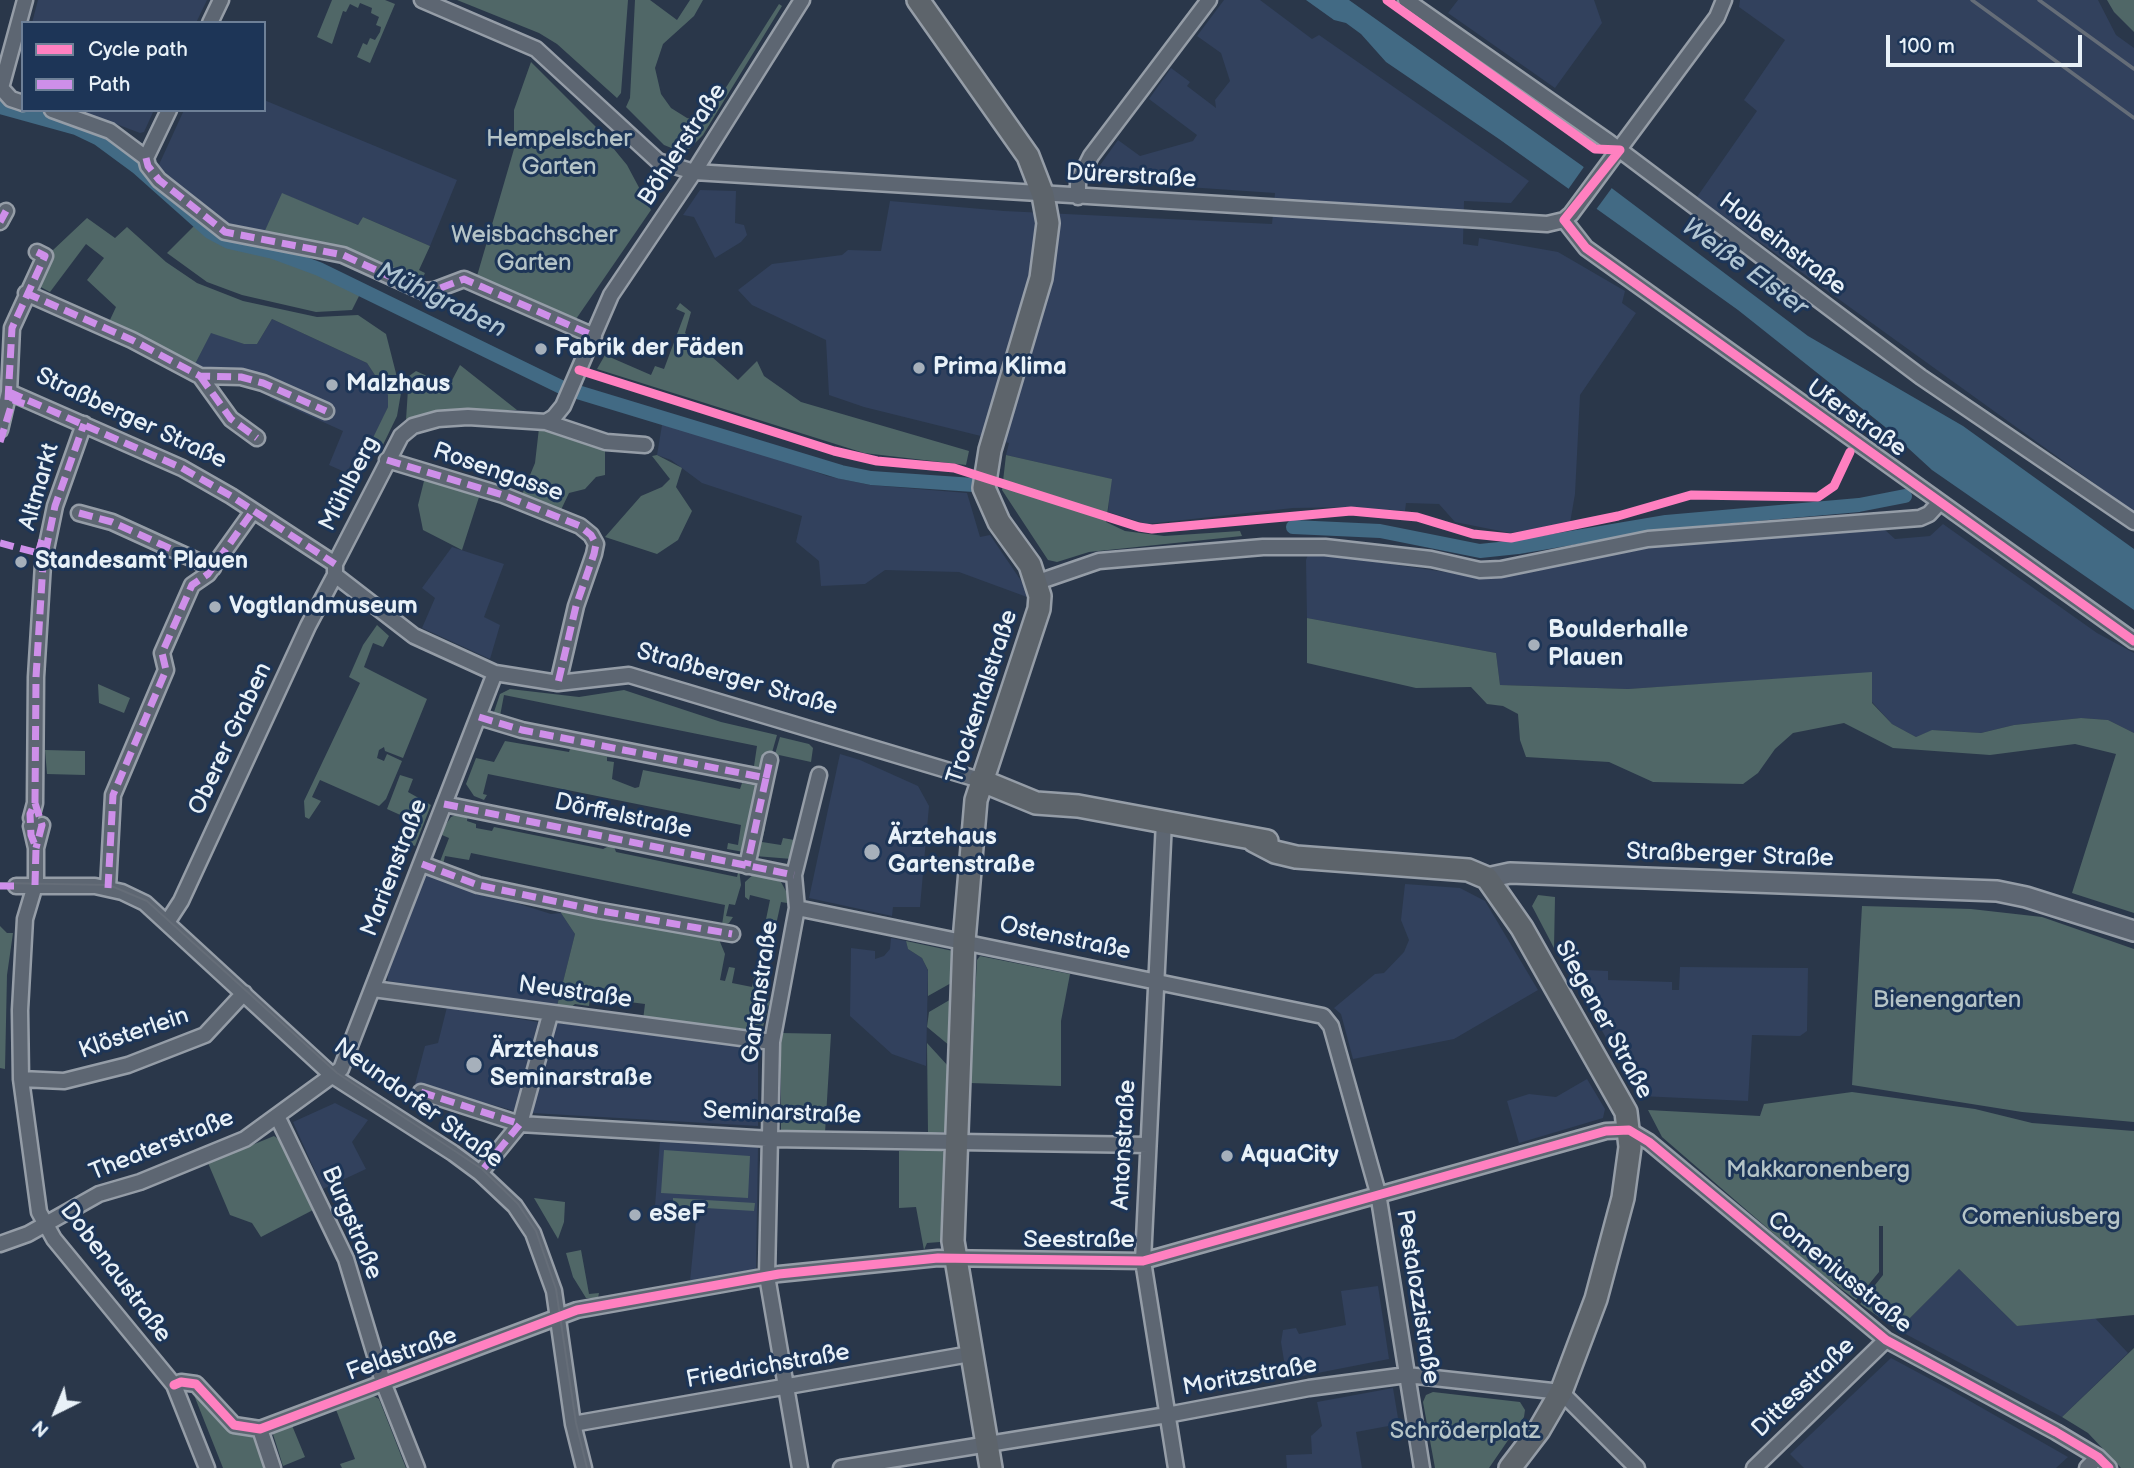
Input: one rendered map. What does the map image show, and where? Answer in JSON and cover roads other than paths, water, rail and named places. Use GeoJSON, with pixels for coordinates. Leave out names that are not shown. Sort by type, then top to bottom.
{"type":"FeatureCollection","features":[{"type":"Feature","properties":{"kind":"main road","name":"Trockentalstraße"},"geometry":{"type":"LineString","coordinates":[[918,0],[1028,156],[1043,195],[1048,231],[1041,278],[990,450],[984,488],[992,508],[1038,582],[1040,609],[980,780],[974,818],[964,941],[955,1259],[991,1468]]}},
{"type":"Feature","properties":{"kind":"main road","name":"Straßberger Straße"},"geometry":{"type":"LineString","coordinates":[[980,780],[1012,781],[1078,806],[1254,841],[1285,855],[1468,870],[1487,878],[1510,873],[1997,891],[2026,897],[2134,930]]}},
{"type":"Feature","properties":{"kind":"main road","name":"Siegener Straße"},"geometry":{"type":"LineString","coordinates":[[1487,878],[1514,915],[1613,1088],[1626,1112],[1629,1130],[1623,1198],[1610,1255],[1561,1392],[1539,1430],[1510,1468]]}},
{"type":"Feature","properties":{"kind":"street"},"geometry":{"type":"LineString","coordinates":[[21,102],[3,93],[3,75],[25,0]]}},
{"type":"Feature","properties":{"kind":"street"},"geometry":{"type":"LineString","coordinates":[[211,21],[221,0]]}},
{"type":"Feature","properties":{"kind":"street","name":"Dürerstraße"},"geometry":{"type":"LineString","coordinates":[[422,0],[536,49],[657,161],[694,172],[1547,224],[1567,217]]}},
{"type":"Feature","properties":{"kind":"street","name":"Böhlerstraße"},"geometry":{"type":"LineString","coordinates":[[546,422],[559,412],[570,391],[611,295],[694,172],[802,0]]}},
{"type":"Feature","properties":{"kind":"street"},"geometry":{"type":"LineString","coordinates":[[1079,197],[1078,181],[1091,156],[1209,0]]}},
{"type":"Feature","properties":{"kind":"street","name":"Holbeinstraße"},"geometry":{"type":"LineString","coordinates":[[1406,0],[1620,150],[1921,377],[2134,522]]}},
{"type":"Feature","properties":{"kind":"street"},"geometry":{"type":"LineString","coordinates":[[1567,217],[1620,150],[1717,17],[1724,0]]}},
{"type":"Feature","properties":{"kind":"street"},"geometry":{"type":"LineString","coordinates":[[58,112],[110,131],[146,158],[148,166],[159,180],[225,232],[343,255],[422,290],[435,290],[464,279],[594,336]]}},
{"type":"Feature","properties":{"kind":"street"},"geometry":{"type":"LineString","coordinates":[[146,158],[168,112]]}},
{"type":"Feature","properties":{"kind":"street","name":"Uferstraße"},"geometry":{"type":"LineString","coordinates":[[1567,217],[1586,248],[2134,641]]}},
{"type":"Feature","properties":{"kind":"street"},"geometry":{"type":"LineString","coordinates":[[1,424],[9,392],[6,325],[46,256],[37,252]]}},
{"type":"Feature","properties":{"kind":"street"},"geometry":{"type":"LineString","coordinates":[[26,293],[132,340],[200,376],[231,419],[257,438]]}},
{"type":"Feature","properties":{"kind":"street"},"geometry":{"type":"LineString","coordinates":[[200,376],[241,377],[264,383],[326,411]]}},
{"type":"Feature","properties":{"kind":"street","name":"Straßberger Straße"},"geometry":{"type":"LineString","coordinates":[[9,392],[170,462],[253,511],[335,570],[432,646],[495,673],[558,683],[615,674],[629,675],[980,780]]}},
{"type":"Feature","properties":{"kind":"street","name":"Mühlberg"},"geometry":{"type":"LineString","coordinates":[[335,570],[387,460],[407,431],[438,419],[468,417],[546,422],[606,442],[645,446]]}},
{"type":"Feature","properties":{"kind":"street","name":"Altmarkt"},"geometry":{"type":"LineString","coordinates":[[36,822],[36,677],[43,564],[55,506],[84,424]]}},
{"type":"Feature","properties":{"kind":"street","name":"Rosengasse"},"geometry":{"type":"LineString","coordinates":[[387,460],[503,495],[580,526],[591,535],[596,544],[576,606],[558,683]]}},
{"type":"Feature","properties":{"kind":"street"},"geometry":{"type":"LineString","coordinates":[[1038,582],[1098,561],[1263,547],[1325,547],[1370,551],[1480,570],[1501,569],[1648,539],[1920,518],[1929,514],[1940,502]]}},
{"type":"Feature","properties":{"kind":"street"},"geometry":{"type":"LineString","coordinates":[[108,888],[116,784],[166,670],[162,653],[189,589],[213,568],[253,511]]}},
{"type":"Feature","properties":{"kind":"street"},"geometry":{"type":"LineString","coordinates":[[79,513],[112,522],[213,568]]}},
{"type":"Feature","properties":{"kind":"street","name":"Oberer Graben"},"geometry":{"type":"LineString","coordinates":[[168,921],[181,901],[335,570]]}},
{"type":"Feature","properties":{"kind":"street","name":"Marienstraße"},"geometry":{"type":"LineString","coordinates":[[333,1076],[348,1059],[495,673]]}},
{"type":"Feature","properties":{"kind":"street"},"geometry":{"type":"LineString","coordinates":[[479,717],[522,730],[766,778]]}},
{"type":"Feature","properties":{"kind":"street"},"geometry":{"type":"LineString","coordinates":[[747,866],[770,760]]}},
{"type":"Feature","properties":{"kind":"street","name":"Gartenstraße"},"geometry":{"type":"LineString","coordinates":[[800,1468],[767,1276],[772,1042],[797,908],[794,875],[818,775]]}},
{"type":"Feature","properties":{"kind":"street","name":"Dörffelstraße"},"geometry":{"type":"LineString","coordinates":[[444,804],[794,875]]}},
{"type":"Feature","properties":{"kind":"street","name":"Antonstraße"},"geometry":{"type":"LineString","coordinates":[[1164,821],[1143,1261],[1176,1468]]}},
{"type":"Feature","properties":{"kind":"street","name":"Dobenaustraße"},"geometry":{"type":"LineString","coordinates":[[36,822],[35,885],[28,901],[25,919],[20,1010],[21,1079],[39,1212],[44,1224],[174,1385],[207,1468]]}},
{"type":"Feature","properties":{"kind":"street"},"geometry":{"type":"LineString","coordinates":[[422,864],[478,885],[596,910],[732,934]]}},
{"type":"Feature","properties":{"kind":"street","name":"Neundorfer Straße"},"geometry":{"type":"LineString","coordinates":[[16,886],[108,888],[135,898],[168,921],[333,1076],[480,1172],[515,1206],[545,1258],[558,1318],[573,1423],[584,1468]]}},
{"type":"Feature","properties":{"kind":"street","name":"Ostenstraße"},"geometry":{"type":"LineString","coordinates":[[797,908],[1323,1016]]}},
{"type":"Feature","properties":{"kind":"street","name":"Neustraße"},"geometry":{"type":"LineString","coordinates":[[373,989],[442,996],[550,1015],[772,1042]]}},
{"type":"Feature","properties":{"kind":"street","name":"Klösterlein"},"geometry":{"type":"LineString","coordinates":[[21,1079],[64,1081],[128,1065],[180,1045],[211,1030],[244,993]]}},
{"type":"Feature","properties":{"kind":"street"},"geometry":{"type":"LineString","coordinates":[[480,1172],[520,1124],[550,1015]]}},
{"type":"Feature","properties":{"kind":"street","name":"Pestalozzistraße"},"geometry":{"type":"LineString","coordinates":[[1323,1016],[1331,1026],[1378,1194],[1422,1468]]}},
{"type":"Feature","properties":{"kind":"street","name":"Theaterstraße"},"geometry":{"type":"LineString","coordinates":[[0,1244],[99,1194],[140,1182],[246,1139],[333,1076]]}},
{"type":"Feature","properties":{"kind":"street","name":"Seminarstraße"},"geometry":{"type":"LineString","coordinates":[[421,1092],[520,1124],[771,1139],[1148,1145]]}},
{"type":"Feature","properties":{"kind":"street","name":"Burgstraße"},"geometry":{"type":"LineString","coordinates":[[278,1118],[346,1259],[383,1382],[417,1468]]}},
{"type":"Feature","properties":{"kind":"street","name":"Seestraße"},"geometry":{"type":"LineString","coordinates":[[558,1318],[577,1310],[767,1276],[955,1259],[1143,1261],[1606,1131],[1629,1130]]}},
{"type":"Feature","properties":{"kind":"street","name":"Comeniusstraße"},"geometry":{"type":"LineString","coordinates":[[1629,1130],[1649,1142],[1886,1340],[2098,1457],[2109,1468]]}},
{"type":"Feature","properties":{"kind":"street","name":"Feldstraße"},"geometry":{"type":"LineString","coordinates":[[260,1429],[558,1318]]}},
{"type":"Feature","properties":{"kind":"street","name":"Dittesstraße"},"geometry":{"type":"LineString","coordinates":[[1754,1468],[1886,1340]]}},
{"type":"Feature","properties":{"kind":"street","name":"Friedrichstraße"},"geometry":{"type":"LineString","coordinates":[[573,1423],[970,1354]]}},
{"type":"Feature","properties":{"kind":"street","name":"Moritzstraße"},"geometry":{"type":"LineString","coordinates":[[841,1468],[987,1442],[1167,1415],[1309,1388],[1407,1375],[1561,1392]]}},
{"type":"Feature","properties":{"kind":"street"},"geometry":{"type":"LineString","coordinates":[[174,1385],[181,1382],[196,1384],[233,1425],[260,1429],[273,1468]]}},
{"type":"Feature","properties":{"kind":"street"},"geometry":{"type":"LineString","coordinates":[[1561,1392],[1637,1468]]}},
{"type":"Feature","properties":{"kind":"street"},"geometry":{"type":"LineString","coordinates":[[2087,1468],[2098,1457]]}},
{"type":"Feature","properties":{"kind":"waterway","name":"Mühlgraben"},"geometry":{"type":"LineString","coordinates":[[0,107],[76,128],[99,139],[137,167],[210,232],[229,242],[273,252],[319,269],[561,387],[841,472],[871,478],[974,485]]}},
{"type":"Feature","properties":{"kind":"waterway","name":"Mühlgraben"},"geometry":{"type":"LineString","coordinates":[[1293,527],[1380,531],[1480,551],[1666,522],[1859,505],[1905,496]]}},
{"type":"Feature","properties":{"kind":"tram line"},"geometry":{"type":"LineString","coordinates":[[0,883],[109,885],[147,901],[337,1073],[482,1169],[518,1204],[536,1231],[556,1289],[576,1423],[587,1468]]}},
{"type":"Feature","properties":{"kind":"railway"},"geometry":{"type":"LineString","coordinates":[[1972,0],[2134,118]]}},
{"type":"Feature","properties":{"kind":"railway"},"geometry":{"type":"LineString","coordinates":[[2039,0],[2134,69]]}},
{"type":"Feature","properties":{"kind":"place","name":"Fabrik der Fäden"},"geometry":{"type":"Point","coordinates":[541,349]}},
{"type":"Feature","properties":{"kind":"place","name":"Prima Klima"},"geometry":{"type":"Point","coordinates":[919,368]}},
{"type":"Feature","properties":{"kind":"place","name":"Malzhaus"},"geometry":{"type":"Point","coordinates":[332,385]}},
{"type":"Feature","properties":{"kind":"place","name":"Standesamt Plauen"},"geometry":{"type":"Point","coordinates":[21,562]}},
{"type":"Feature","properties":{"kind":"place","name":"Vogtlandmuseum"},"geometry":{"type":"Point","coordinates":[215,607]}},
{"type":"Feature","properties":{"kind":"place","name":"Boulderhalle Plauen"},"geometry":{"type":"Point","coordinates":[1534,645]}},
{"type":"Feature","properties":{"kind":"place","name":"Ärztehaus Gartenstraße"},"geometry":{"type":"Point","coordinates":[872,852]}},
{"type":"Feature","properties":{"kind":"place","name":"Ärztehaus Seminarstraße"},"geometry":{"type":"Point","coordinates":[474,1065]}},
{"type":"Feature","properties":{"kind":"place","name":"AquaCity"},"geometry":{"type":"Point","coordinates":[1227,1156]}},
{"type":"Feature","properties":{"kind":"place","name":"eSeF"},"geometry":{"type":"Point","coordinates":[635,1215]}},
{"type":"Feature","properties":{"kind":"park label","name":"Hempelscher Garten"},"geometry":{"type":"Point","coordinates":[559,154]}},
{"type":"Feature","properties":{"kind":"park label","name":"Weisbachscher Garten"},"geometry":{"type":"Point","coordinates":[534,250]}},
{"type":"Feature","properties":{"kind":"park label","name":"Bienengarten"},"geometry":{"type":"Point","coordinates":[1947,1001]}},
{"type":"Feature","properties":{"kind":"park label","name":"Makkaronenberg"},"geometry":{"type":"Point","coordinates":[1818,1171]}},
{"type":"Feature","properties":{"kind":"park label","name":"Comeniusberg"},"geometry":{"type":"Point","coordinates":[2041,1218]}},
{"type":"Feature","properties":{"kind":"park label","name":"Schröderplatz"},"geometry":{"type":"Point","coordinates":[1465,1432]}},
{"type":"Feature","properties":{"kind":"water label","name":"Weiße Elster"},"geometry":{"type":"Point","coordinates":[1744,268]}}]}
